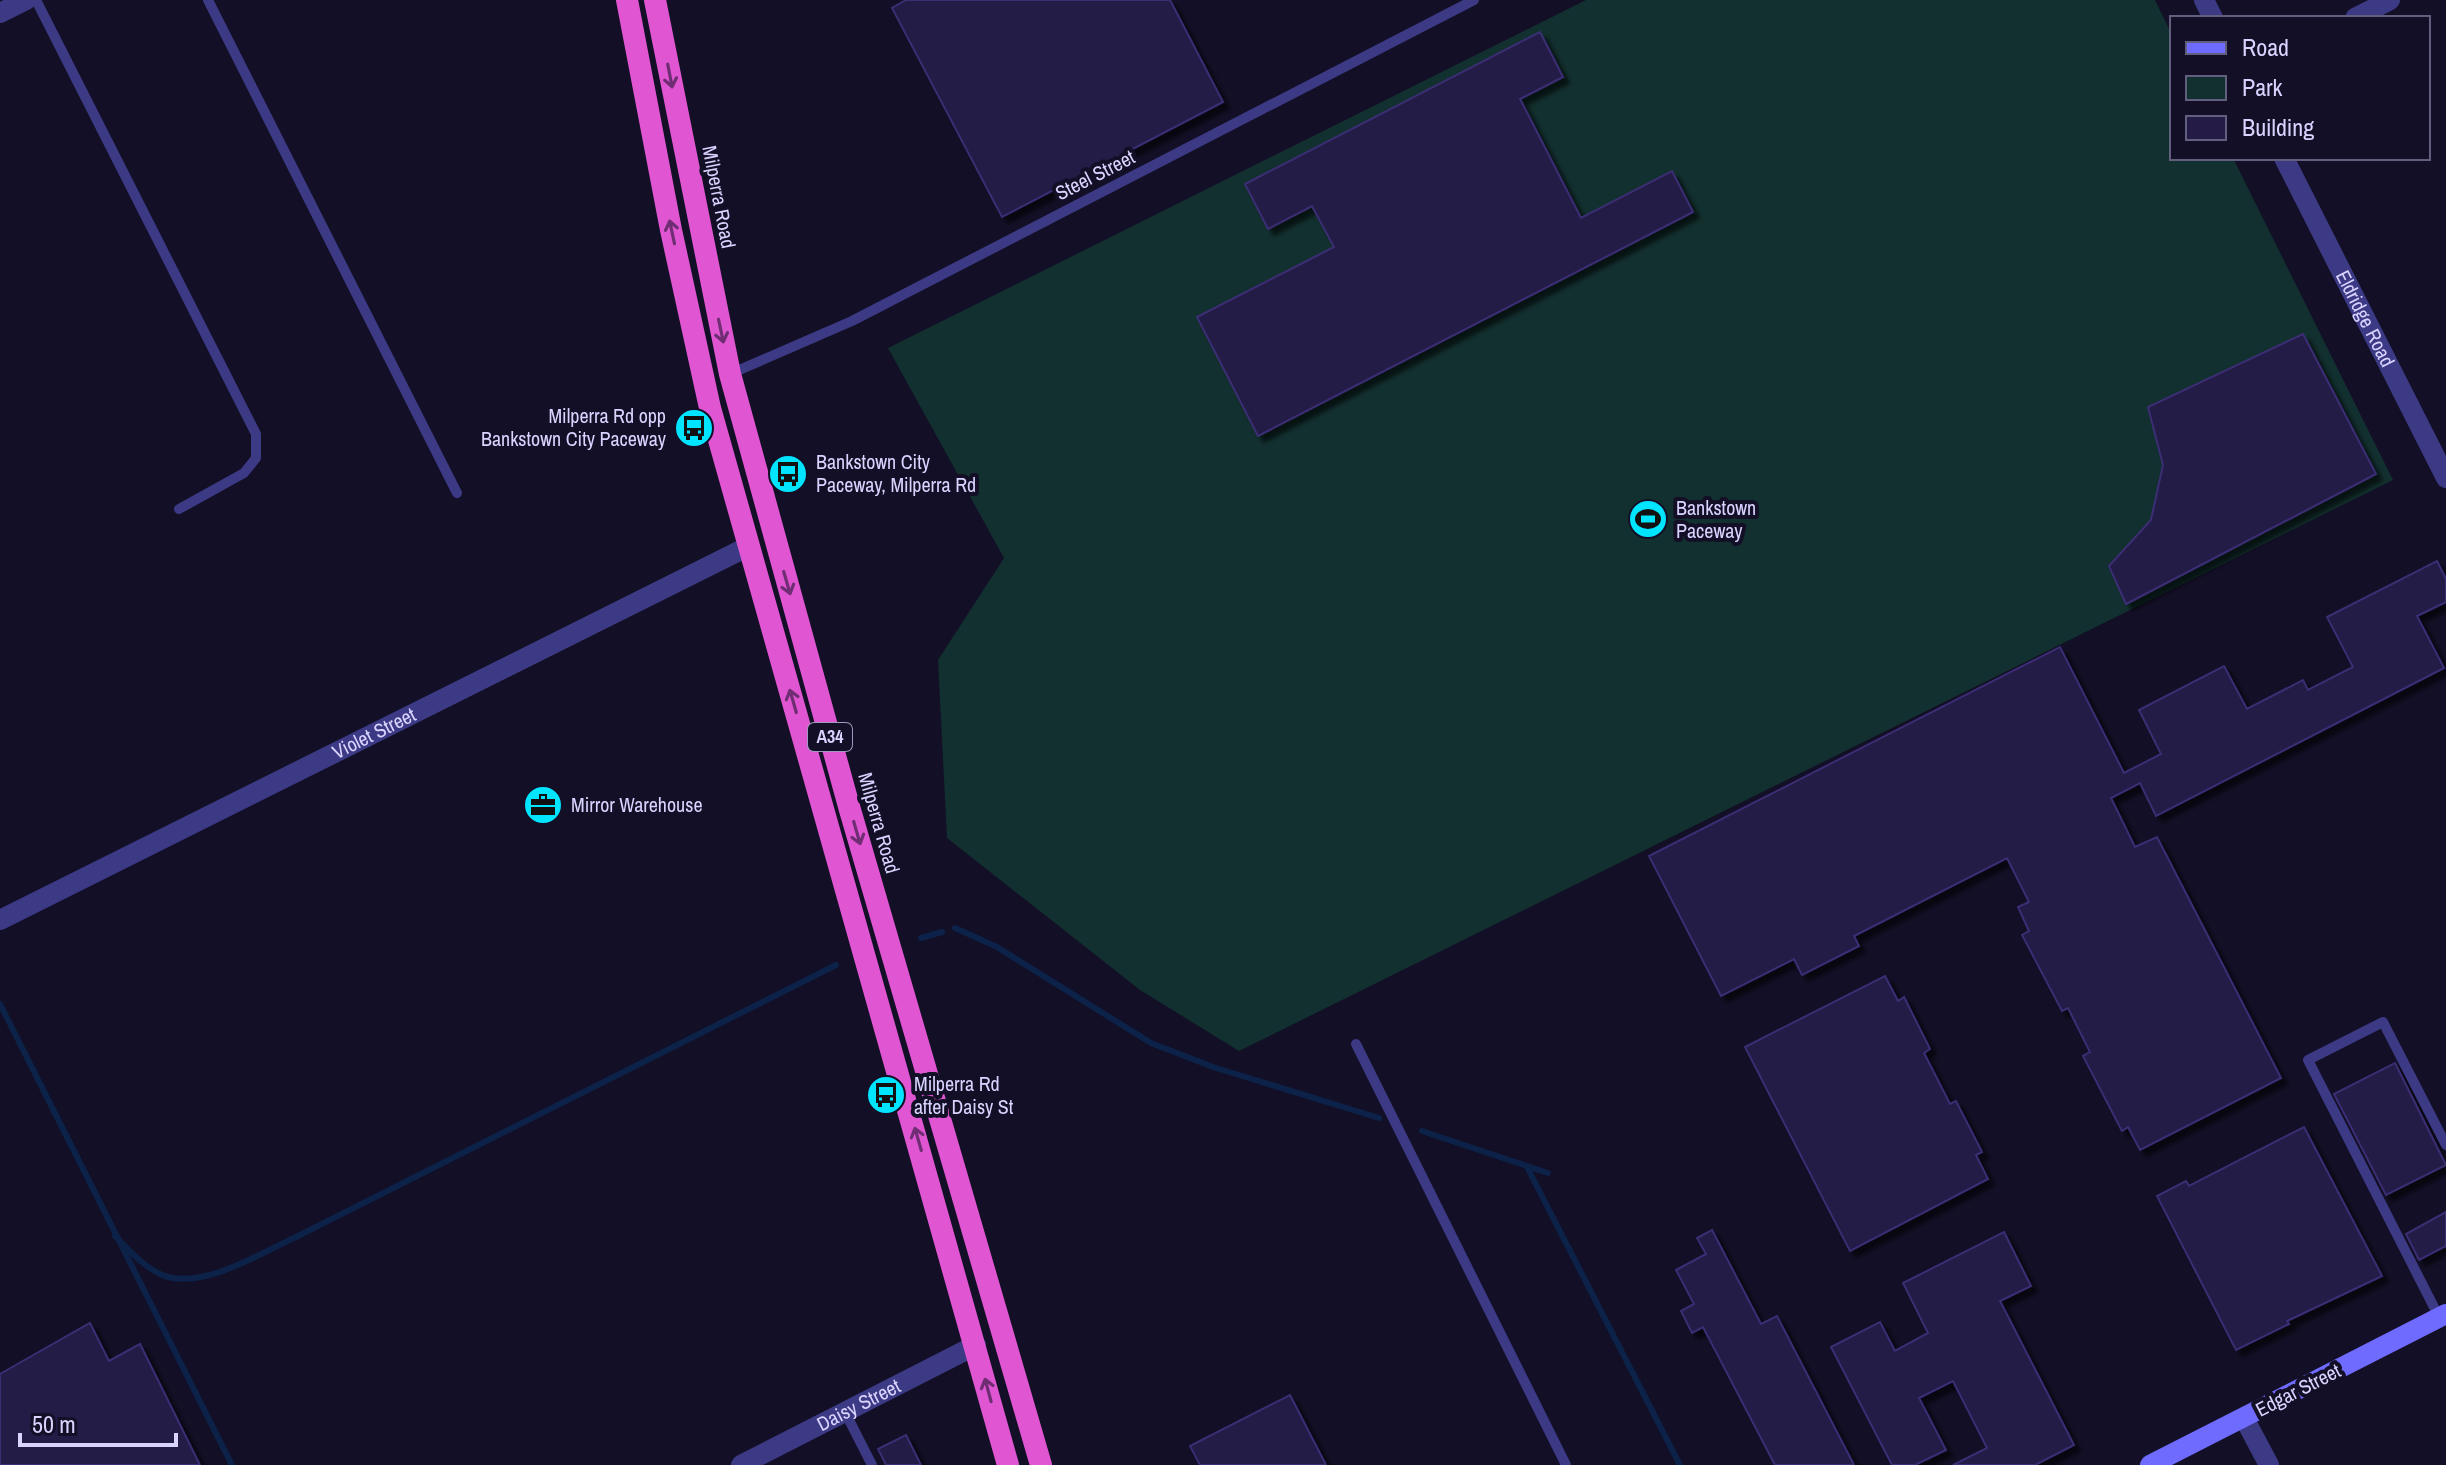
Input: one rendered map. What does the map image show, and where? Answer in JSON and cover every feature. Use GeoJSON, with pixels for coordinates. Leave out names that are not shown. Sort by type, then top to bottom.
{"type":"FeatureCollection","features":[{"type":"Feature","properties":{"kind":"highway","name":"A34"},"geometry":{"type":"LineString","coordinates":[[627,0],[671,230],[710,408],[1008,1465]]}},
{"type":"Feature","properties":{"kind":"highway","name":"Milperra Road"},"geometry":{"type":"LineString","coordinates":[[655,0],[730,374],[850,810],[1041,1465]]}},
{"type":"Feature","properties":{"kind":"main road","name":"Edgar Street"},"geometry":{"type":"LineString","coordinates":[[2150,1465],[2443,1315]]}},
{"type":"Feature","properties":{"kind":"street"},"geometry":{"type":"LineString","coordinates":[[0,13],[26,0]]}},
{"type":"Feature","properties":{"kind":"street"},"geometry":{"type":"LineString","coordinates":[[2359,16],[2390,0]]}},
{"type":"Feature","properties":{"kind":"street","name":"Eldridge Road"},"geometry":{"type":"LineString","coordinates":[[2285,160],[2444,471]]}},
{"type":"Feature","properties":{"kind":"street","name":"Violet Street"},"geometry":{"type":"LineString","coordinates":[[0,920],[749,546]]}},
{"type":"Feature","properties":{"kind":"street","name":"Daisy Street"},"geometry":{"type":"LineString","coordinates":[[741,1465],[976,1345]]}},
{"type":"Feature","properties":{"kind":"street"},"geometry":{"type":"LineString","coordinates":[[2244,1418],[2269,1465]]}},
{"type":"Feature","properties":{"kind":"lane"},"geometry":{"type":"LineString","coordinates":[[36,0],[256,434],[256,458],[244,473],[179,509]]}},
{"type":"Feature","properties":{"kind":"lane"},"geometry":{"type":"LineString","coordinates":[[208,0],[457,493]]}},
{"type":"Feature","properties":{"kind":"lane","name":"Steel Street"},"geometry":{"type":"LineString","coordinates":[[730,374],[852,321],[1474,0]]}},
{"type":"Feature","properties":{"kind":"lane"},"geometry":{"type":"LineString","coordinates":[[2443,1315],[2308,1060],[2383,1022],[2446,1145]]}},
{"type":"Feature","properties":{"kind":"lane"},"geometry":{"type":"LineString","coordinates":[[1356,1044],[1566,1465]]}},
{"type":"Feature","properties":{"kind":"lane"},"geometry":{"type":"LineString","coordinates":[[845,1412],[872,1465]]}},
{"type":"Feature","properties":{"kind":"green space","name":"Bankstown Paceway"},"geometry":{"type":"Polygon","coordinates":[[[1586,0],[2155,0],[2170,31],[2170,160],[2234,160],[2393,480],[1239,1051],[1140,990],[947,838],[938,660],[1004,558],[888,348],[1586,0]]]}},
{"type":"Feature","properties":{"kind":"building"},"geometry":{"type":"Polygon","coordinates":[[[906,0],[1170,0],[1223,102],[1002,217],[892,8],[906,0]]]}},
{"type":"Feature","properties":{"kind":"building"},"geometry":{"type":"Polygon","coordinates":[[[1540,32],[1563,77],[1520,99],[1581,218],[1672,171],[1693,212],[1258,436],[1197,317],[1334,247],[1312,206],[1268,229],[1245,184],[1540,32]]]}},
{"type":"Feature","properties":{"kind":"building"},"geometry":{"type":"Polygon","coordinates":[[[2303,334],[2376,474],[2126,604],[2109,566],[2151,520],[2163,465],[2148,407],[2303,334]]]}},
{"type":"Feature","properties":{"kind":"building"},"geometry":{"type":"Polygon","coordinates":[[[2437,561],[2446,579],[2446,602],[2417,616],[2444,668],[2156,816],[2140,783],[2111,798],[2135,847],[2157,837],[2281,1078],[2140,1150],[2128,1127],[2122,1131],[2083,1056],[2090,1052],[2068,1008],[2062,1011],[2022,935],[2029,931],[2018,907],[2029,902],[2007,858],[1854,936],[1859,946],[1802,975],[1794,959],[1721,996],[1649,856],[2060,647],[2124,773],[2161,754],[2139,710],[2224,666],[2247,709],[2303,680],[2308,690],[2353,667],[2327,617],[2437,561]]]}},
{"type":"Feature","properties":{"kind":"building"},"geometry":{"type":"Polygon","coordinates":[[[1885,976],[1898,1001],[1904,997],[1930,1049],[1924,1053],[1950,1104],[1956,1101],[1982,1152],[1976,1155],[1988,1179],[1850,1251],[1745,1047],[1885,976]]]}},
{"type":"Feature","properties":{"kind":"building"},"geometry":{"type":"Polygon","coordinates":[[[2395,1063],[2446,1165],[2386,1195],[2334,1094],[2395,1063]]]}},
{"type":"Feature","properties":{"kind":"building"},"geometry":{"type":"Polygon","coordinates":[[[2304,1127],[2382,1276],[2287,1321],[2289,1324],[2236,1350],[2157,1196],[2186,1181],[2189,1186],[2304,1127]]]}},
{"type":"Feature","properties":{"kind":"building"},"geometry":{"type":"Polygon","coordinates":[[[2446,1212],[2446,1246],[2419,1260],[2406,1234],[2446,1212]]]}},
{"type":"Feature","properties":{"kind":"building"},"geometry":{"type":"Polygon","coordinates":[[[1712,1230],[1761,1324],[1777,1316],[1854,1465],[1775,1465],[1703,1327],[1692,1333],[1681,1311],[1694,1304],[1676,1270],[1706,1254],[1697,1238],[1712,1230]]]}},
{"type":"Feature","properties":{"kind":"building"},"geometry":{"type":"Polygon","coordinates":[[[2004,1232],[2031,1286],[2000,1301],[2074,1445],[2035,1465],[1953,1465],[1987,1448],[1953,1381],[1919,1398],[1946,1450],[1915,1465],[1892,1465],[1831,1347],[1880,1322],[1895,1351],[1928,1333],[1903,1283],[2004,1232]]]}},
{"type":"Feature","properties":{"kind":"building"},"geometry":{"type":"Polygon","coordinates":[[[90,1323],[109,1361],[140,1344],[200,1465],[0,1465],[0,1374],[90,1323]]]}},
{"type":"Feature","properties":{"kind":"building"},"geometry":{"type":"Polygon","coordinates":[[[1290,1395],[1326,1465],[1200,1465],[1190,1446],[1290,1395]]]}},
{"type":"Feature","properties":{"kind":"building"},"geometry":{"type":"Polygon","coordinates":[[[906,1435],[921,1465],[886,1465],[878,1449],[906,1435]]]}},
{"type":"Feature","properties":{"kind":"waterway"},"geometry":{"type":"LineString","coordinates":[[955,928],[997,947],[1151,1043],[1213,1067],[1379,1118]]}},
{"type":"Feature","properties":{"kind":"waterway"},"geometry":{"type":"LineString","coordinates":[[921,938],[942,932]]}},
{"type":"Feature","properties":{"kind":"waterway"},"geometry":{"type":"LineString","coordinates":[[115,1236],[146,1265],[168,1277],[200,1277],[234,1267],[836,965]]}},
{"type":"Feature","properties":{"kind":"waterway"},"geometry":{"type":"LineString","coordinates":[[0,1004],[232,1465]]}},
{"type":"Feature","properties":{"kind":"waterway"},"geometry":{"type":"LineString","coordinates":[[1422,1131],[1548,1173]]}},
{"type":"Feature","properties":{"kind":"waterway"},"geometry":{"type":"LineString","coordinates":[[1527,1167],[1680,1465]]}},
{"type":"Feature","properties":{"kind":"place","name":"Milperra Rd opp Bankstown City Paceway"},"geometry":{"type":"Point","coordinates":[694,428]}},
{"type":"Feature","properties":{"kind":"place","name":"Bankstown City Paceway, Milperra Rd"},"geometry":{"type":"Point","coordinates":[788,474]}},
{"type":"Feature","properties":{"kind":"place","name":"Bankstown Paceway"},"geometry":{"type":"Point","coordinates":[1648,519]}},
{"type":"Feature","properties":{"kind":"place","name":"Mirror Warehouse"},"geometry":{"type":"Point","coordinates":[543,805]}},
{"type":"Feature","properties":{"kind":"place","name":"Milperra Rd after Daisy St"},"geometry":{"type":"Point","coordinates":[886,1095]}}]}
